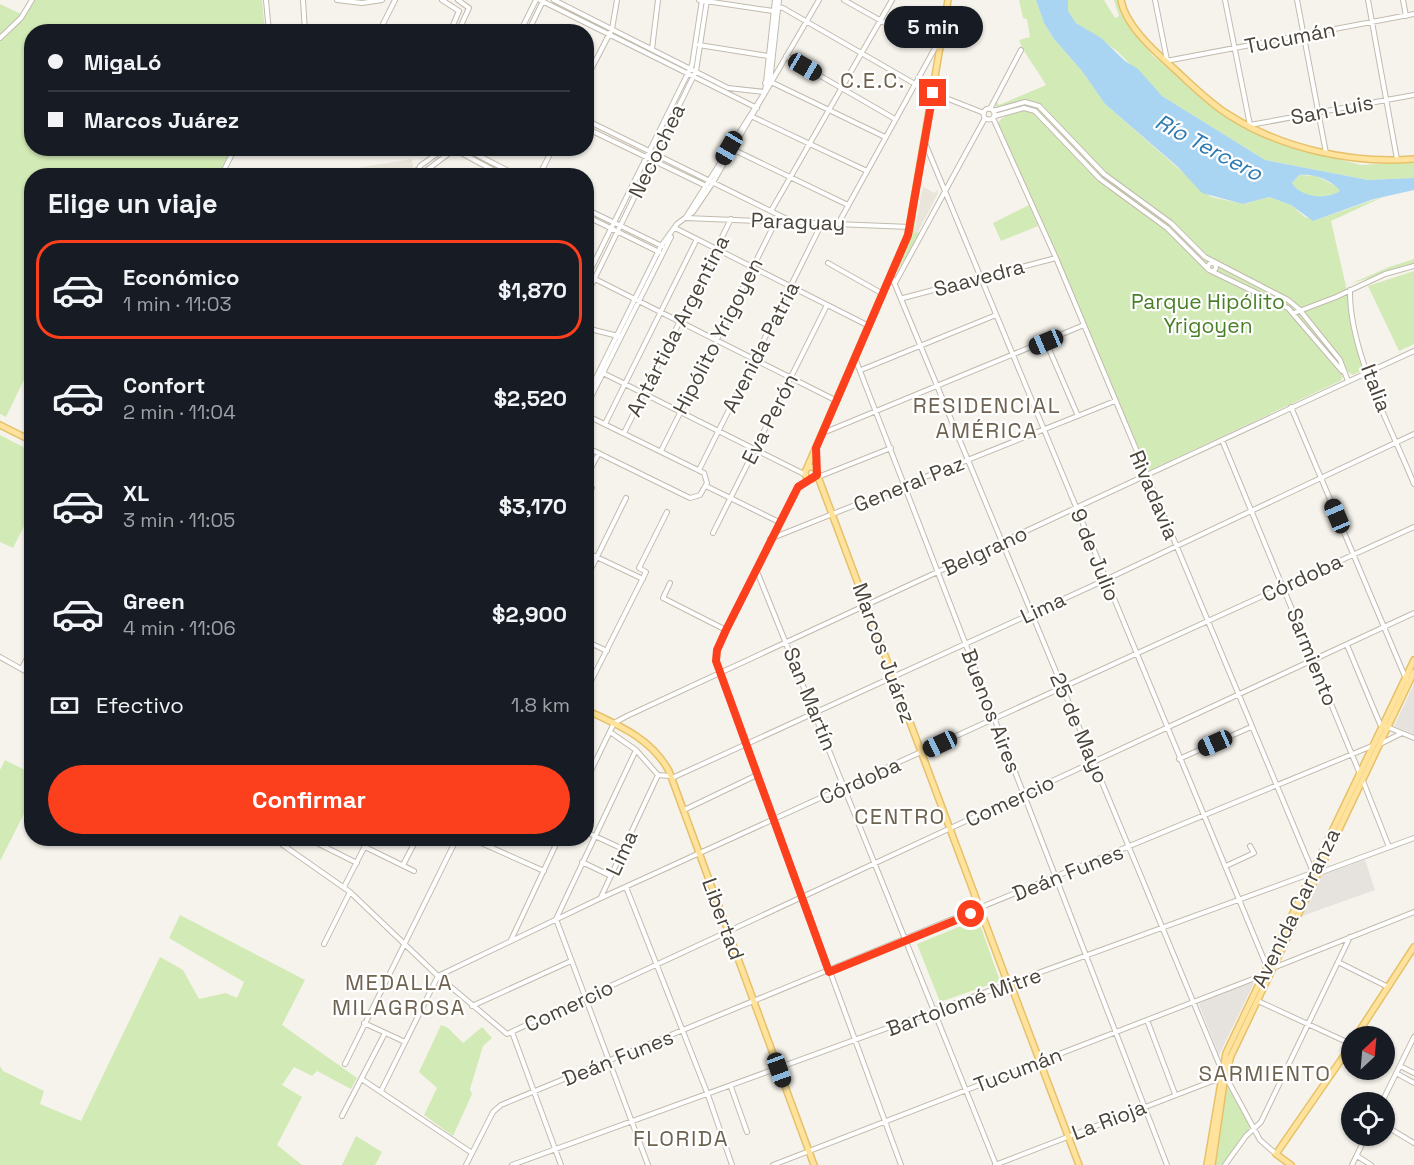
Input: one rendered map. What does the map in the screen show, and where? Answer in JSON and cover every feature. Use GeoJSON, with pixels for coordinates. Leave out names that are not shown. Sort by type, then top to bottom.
{"type":"FeatureCollection","features":[{"type":"Feature","properties":{"kind":"main road","name":"Marcos Juárez"},"geometry":{"type":"LineString","coordinates":[[948,0],[910,227],[816,448],[813,475],[832,514],[1079,1165]]}},
{"type":"Feature","properties":{"kind":"main road"},"geometry":{"type":"LineString","coordinates":[[1121,0],[1125,14],[1166,61],[1224,111],[1292,143],[1326,153],[1353,159],[1414,159]]}},
{"type":"Feature","properties":{"kind":"main road"},"geometry":{"type":"LineString","coordinates":[[0,425],[24,437]]}},
{"type":"Feature","properties":{"kind":"main road","name":"Marcos Juárez"},"geometry":{"type":"LineString","coordinates":[[813,475],[816,448]]}},
{"type":"Feature","properties":{"kind":"main road","name":"Avenida Carranza"},"geometry":{"type":"LineString","coordinates":[[1207,1165],[1222,1077],[1270,968],[1407,680],[1414,660]]}},
{"type":"Feature","properties":{"kind":"main road","name":"Avenida Carranza"},"geometry":{"type":"LineString","coordinates":[[1407,680],[1414,672]]}},
{"type":"Feature","properties":{"kind":"main road","name":"Libertad"},"geometry":{"type":"LineString","coordinates":[[594,714],[614,723],[650,746],[671,777],[814,1165]]}},
{"type":"Feature","properties":{"kind":"main road"},"geometry":{"type":"LineString","coordinates":[[1363,1026],[1414,948]]}},
{"type":"Feature","properties":{"kind":"main road","name":"Avenida Carranza"},"geometry":{"type":"LineString","coordinates":[[1212,1165],[1221,1069],[1226,1053],[1264,975],[1270,968]]}},
{"type":"Feature","properties":{"kind":"main road"},"geometry":{"type":"LineString","coordinates":[[1291,1165],[1276,1154],[1341,1059]]}},
{"type":"Feature","properties":{"kind":"street"},"geometry":{"type":"LineString","coordinates":[[0,38],[21,18],[32,0]]}},
{"type":"Feature","properties":{"kind":"street"},"geometry":{"type":"LineString","coordinates":[[266,0],[268,24]]}},
{"type":"Feature","properties":{"kind":"street"},"geometry":{"type":"LineString","coordinates":[[337,0],[362,3],[382,0]]}},
{"type":"Feature","properties":{"kind":"street"},"geometry":{"type":"LineString","coordinates":[[383,24],[394,0]]}},
{"type":"Feature","properties":{"kind":"street"},"geometry":{"type":"LineString","coordinates":[[442,0],[459,11],[453,24]]}},
{"type":"Feature","properties":{"kind":"street"},"geometry":{"type":"LineString","coordinates":[[458,0],[466,4],[469,11],[462,24]]}},
{"type":"Feature","properties":{"kind":"street"},"geometry":{"type":"LineString","coordinates":[[525,24],[540,0]]}},
{"type":"Feature","properties":{"kind":"street"},"geometry":{"type":"LineString","coordinates":[[531,24],[540,0]]}},
{"type":"Feature","properties":{"kind":"street"},"geometry":{"type":"LineString","coordinates":[[540,0],[588,24]]}},
{"type":"Feature","properties":{"kind":"street"},"geometry":{"type":"LineString","coordinates":[[554,0],[732,89],[765,92]]}},
{"type":"Feature","properties":{"kind":"street"},"geometry":{"type":"LineString","coordinates":[[594,63],[612,29],[617,0]]}},
{"type":"Feature","properties":{"kind":"street"},"geometry":{"type":"LineString","coordinates":[[652,49],[658,0]]}},
{"type":"Feature","properties":{"kind":"street"},"geometry":{"type":"LineString","coordinates":[[703,0],[773,11],[779,8]]}},
{"type":"Feature","properties":{"kind":"street","name":"Necochea"},"geometry":{"type":"LineString","coordinates":[[595,279],[696,71],[703,0]]}},
{"type":"Feature","properties":{"kind":"street","name":"Necochea"},"geometry":{"type":"LineString","coordinates":[[594,262],[690,68],[703,0]]}},
{"type":"Feature","properties":{"kind":"street"},"geometry":{"type":"LineString","coordinates":[[771,82],[779,8],[777,0]]}},
{"type":"Feature","properties":{"kind":"street"},"geometry":{"type":"LineString","coordinates":[[765,92],[773,11],[777,0]]}},
{"type":"Feature","properties":{"kind":"street"},"geometry":{"type":"LineString","coordinates":[[594,383],[663,247],[675,228],[693,213],[819,0]]}},
{"type":"Feature","properties":{"kind":"street"},"geometry":{"type":"LineString","coordinates":[[838,224],[941,39],[901,32],[844,0]]}},
{"type":"Feature","properties":{"kind":"street"},"geometry":{"type":"LineString","coordinates":[[771,211],[892,0]]}},
{"type":"Feature","properties":{"kind":"street"},"geometry":{"type":"LineString","coordinates":[[1155,0],[1166,61]]}},
{"type":"Feature","properties":{"kind":"street"},"geometry":{"type":"LineString","coordinates":[[1225,0],[1250,125]]}},
{"type":"Feature","properties":{"kind":"street"},"geometry":{"type":"LineString","coordinates":[[1297,0],[1326,153]]}},
{"type":"Feature","properties":{"kind":"street"},"geometry":{"type":"LineString","coordinates":[[1368,0],[1397,160]]}},
{"type":"Feature","properties":{"kind":"street"},"geometry":{"type":"LineString","coordinates":[[1402,0],[1406,16]]}},
{"type":"Feature","properties":{"kind":"street"},"geometry":{"type":"LineString","coordinates":[[304,1],[305,24]]}},
{"type":"Feature","properties":{"kind":"street"},"geometry":{"type":"LineString","coordinates":[[779,8],[915,84]]}},
{"type":"Feature","properties":{"kind":"street","name":"Tucumán"},"geometry":{"type":"LineString","coordinates":[[1166,61],[1414,15]]}},
{"type":"Feature","properties":{"kind":"street"},"geometry":{"type":"LineString","coordinates":[[594,27],[755,107]]}},
{"type":"Feature","properties":{"kind":"street"},"geometry":{"type":"LineString","coordinates":[[699,45],[768,56]]}},
{"type":"Feature","properties":{"kind":"street"},"geometry":{"type":"LineString","coordinates":[[993,113],[1021,50]]}},
{"type":"Feature","properties":{"kind":"street"},"geometry":{"type":"LineString","coordinates":[[786,56],[895,119]]}},
{"type":"Feature","properties":{"kind":"street"},"geometry":{"type":"LineString","coordinates":[[765,83],[771,82],[885,137]]}},
{"type":"Feature","properties":{"kind":"street"},"geometry":{"type":"LineString","coordinates":[[933,93],[985,115],[1024,108],[1032,109],[1072,152],[1110,187],[1167,228],[1210,270],[1275,300],[1294,313],[1343,371]]}},
{"type":"Feature","properties":{"kind":"street","name":"San Luis"},"geometry":{"type":"LineString","coordinates":[[1250,125],[1414,95]]}},
{"type":"Feature","properties":{"kind":"street"},"geometry":{"type":"LineString","coordinates":[[895,283],[985,115],[1025,102],[1039,106],[1076,147],[1114,182],[1171,223],[1214,264],[1277,294],[1299,309],[1340,360],[1348,381]]}},
{"type":"Feature","properties":{"kind":"street","name":"Rivadavia"},"geometry":{"type":"LineString","coordinates":[[993,113],[1056,258],[1276,787],[1316,873]]}},
{"type":"Feature","properties":{"kind":"street"},"geometry":{"type":"LineString","coordinates":[[750,115],[867,171]]}},
{"type":"Feature","properties":{"kind":"street"},"geometry":{"type":"LineString","coordinates":[[594,124],[793,222]]}},
{"type":"Feature","properties":{"kind":"street"},"geometry":{"type":"LineString","coordinates":[[594,132],[706,186]]}},
{"type":"Feature","properties":{"kind":"street","name":"9 de Julio"},"geometry":{"type":"LineString","coordinates":[[925,142],[1046,430],[1203,817],[1270,968]]}},
{"type":"Feature","properties":{"kind":"street"},"geometry":{"type":"LineString","coordinates":[[731,149],[848,205]]}},
{"type":"Feature","properties":{"kind":"street"},"geometry":{"type":"LineString","coordinates":[[420,168],[435,156]]}},
{"type":"Feature","properties":{"kind":"street"},"geometry":{"type":"LineString","coordinates":[[429,168],[445,156]]}},
{"type":"Feature","properties":{"kind":"street"},"geometry":{"type":"LineString","coordinates":[[467,156],[489,168]]}},
{"type":"Feature","properties":{"kind":"street"},"geometry":{"type":"LineString","coordinates":[[479,156],[503,168]]}},
{"type":"Feature","properties":{"kind":"street"},"geometry":{"type":"LineString","coordinates":[[1110,187],[1114,182]]}},
{"type":"Feature","properties":{"kind":"street"},"geometry":{"type":"LineString","coordinates":[[686,218],[706,186],[711,183]]}},
{"type":"Feature","properties":{"kind":"street"},"geometry":{"type":"LineString","coordinates":[[594,213],[663,247]]}},
{"type":"Feature","properties":{"kind":"street","name":"Paraguay"},"geometry":{"type":"LineString","coordinates":[[686,218],[910,227]]}},
{"type":"Feature","properties":{"kind":"street","name":"Antártida Argentina"},"geometry":{"type":"LineString","coordinates":[[624,433],[732,219]]}},
{"type":"Feature","properties":{"kind":"street"},"geometry":{"type":"LineString","coordinates":[[594,220],[661,252]]}},
{"type":"Feature","properties":{"kind":"street","name":"Hipólito Yrigoyen"},"geometry":{"type":"LineString","coordinates":[[661,451],[776,221]]}},
{"type":"Feature","properties":{"kind":"street","name":"Avenida Patria"},"geometry":{"type":"LineString","coordinates":[[699,470],[822,223]]}},
{"type":"Feature","properties":{"kind":"street"},"geometry":{"type":"LineString","coordinates":[[675,228],[869,326]]}},
{"type":"Feature","properties":{"kind":"street"},"geometry":{"type":"LineString","coordinates":[[605,424],[697,239]]}},
{"type":"Feature","properties":{"kind":"street","name":"Saavedra"},"geometry":{"type":"LineString","coordinates":[[903,298],[1056,258]]}},
{"type":"Feature","properties":{"kind":"street"},"geometry":{"type":"LineString","coordinates":[[828,262],[883,294]]}},
{"type":"Feature","properties":{"kind":"street"},"geometry":{"type":"LineString","coordinates":[[1210,270],[1216,269],[1214,264]]}},
{"type":"Feature","properties":{"kind":"street"},"geometry":{"type":"LineString","coordinates":[[1294,313],[1299,309],[1336,297],[1385,274],[1414,266]]}},
{"type":"Feature","properties":{"kind":"street","name":"25 de Mayo"},"geometry":{"type":"LineString","coordinates":[[891,274],[903,298],[1061,686],[1221,1069]]}},
{"type":"Feature","properties":{"kind":"street"},"geometry":{"type":"LineString","coordinates":[[595,279],[837,401]]}},
{"type":"Feature","properties":{"kind":"street","name":"Italia"},"geometry":{"type":"LineString","coordinates":[[1350,290],[1358,338],[1368,371],[1414,484]]}},
{"type":"Feature","properties":{"kind":"street","name":"Eva Perón"},"geometry":{"type":"LineString","coordinates":[[713,533],[827,305]]}},
{"type":"Feature","properties":{"kind":"street"},"geometry":{"type":"LineString","coordinates":[[861,370],[996,315]]}},
{"type":"Feature","properties":{"kind":"street"},"geometry":{"type":"LineString","coordinates":[[823,433],[1084,325]]}},
{"type":"Feature","properties":{"kind":"street"},"geometry":{"type":"LineString","coordinates":[[594,330],[619,336]]}},
{"type":"Feature","properties":{"kind":"street"},"geometry":{"type":"LineString","coordinates":[[594,391],[619,336]]}},
{"type":"Feature","properties":{"kind":"street"},"geometry":{"type":"LineString","coordinates":[[1046,342],[1078,416]]}},
{"type":"Feature","properties":{"kind":"street","name":"Belgrano"},"geometry":{"type":"LineString","coordinates":[[614,723],[1414,351]]}},
{"type":"Feature","properties":{"kind":"street","name":"Buenos Aires"},"geometry":{"type":"LineString","coordinates":[[855,357],[1167,1165]]}},
{"type":"Feature","properties":{"kind":"street"},"geometry":{"type":"LineString","coordinates":[[603,373],[754,450],[813,475]]}},
{"type":"Feature","properties":{"kind":"street","name":"General Paz"},"geometry":{"type":"LineString","coordinates":[[770,539],[1115,401]]}},
{"type":"Feature","properties":{"kind":"street"},"geometry":{"type":"LineString","coordinates":[[1291,407],[1407,680]]}},
{"type":"Feature","properties":{"kind":"street"},"geometry":{"type":"LineString","coordinates":[[594,419],[704,472],[707,477],[706,486],[700,495],[690,498],[594,451]]}},
{"type":"Feature","properties":{"kind":"street","name":"Lima"},"geometry":{"type":"LineString","coordinates":[[671,777],[1032,614],[1414,434]]}},
{"type":"Feature","properties":{"kind":"street","name":"Sarmiento"},"geometry":{"type":"LineString","coordinates":[[1222,440],[1314,660],[1389,848]]}},
{"type":"Feature","properties":{"kind":"street"},"geometry":{"type":"LineString","coordinates":[[891,448],[813,475],[798,487],[726,630],[716,657],[746,745],[901,1165]]}},
{"type":"Feature","properties":{"kind":"street"},"geometry":{"type":"LineString","coordinates":[[594,462],[599,453]]}},
{"type":"Feature","properties":{"kind":"street"},"geometry":{"type":"LineString","coordinates":[[706,486],[779,522]]}},
{"type":"Feature","properties":{"kind":"street"},"geometry":{"type":"LineString","coordinates":[[594,563],[626,498]]}},
{"type":"Feature","properties":{"kind":"street"},"geometry":{"type":"LineString","coordinates":[[634,574],[667,512]]}},
{"type":"Feature","properties":{"kind":"street","name":"Córdoba"},"geometry":{"type":"LineString","coordinates":[[438,976],[601,898],[922,753],[1061,686],[1414,527]]}},
{"type":"Feature","properties":{"kind":"street"},"geometry":{"type":"LineString","coordinates":[[594,556],[643,579]]}},
{"type":"Feature","properties":{"kind":"street"},"geometry":{"type":"LineString","coordinates":[[594,676],[646,572],[639,568]]}},
{"type":"Feature","properties":{"kind":"street","name":"San Martín"},"geometry":{"type":"LineString","coordinates":[[756,568],[816,713],[995,1165]]}},
{"type":"Feature","properties":{"kind":"street"},"geometry":{"type":"LineString","coordinates":[[670,583],[663,598],[726,630]]}},
{"type":"Feature","properties":{"kind":"street","name":"Comercio"},"geometry":{"type":"LineString","coordinates":[[509,1033],[1414,613]]}},
{"type":"Feature","properties":{"kind":"street"},"geometry":{"type":"LineString","coordinates":[[594,645],[607,651]]}},
{"type":"Feature","properties":{"kind":"street"},"geometry":{"type":"LineString","coordinates":[[1347,645],[1385,727],[1414,738]]}},
{"type":"Feature","properties":{"kind":"street"},"geometry":{"type":"LineString","coordinates":[[0,657],[22,668],[24,664]]}},
{"type":"Feature","properties":{"kind":"street"},"geometry":{"type":"LineString","coordinates":[[594,765],[614,723]]}},
{"type":"Feature","properties":{"kind":"street"},"geometry":{"type":"LineString","coordinates":[[1179,759],[1251,727]]}},
{"type":"Feature","properties":{"kind":"street"},"geometry":{"type":"LineString","coordinates":[[610,732],[636,750],[658,775],[671,777]]}},
{"type":"Feature","properties":{"kind":"street","name":"Deán Funes"},"geometry":{"type":"LineString","coordinates":[[472,1153],[496,1108],[1401,734]]}},
{"type":"Feature","properties":{"kind":"street"},"geometry":{"type":"LineString","coordinates":[[623,849],[595,836],[636,750]]}},
{"type":"Feature","properties":{"kind":"street","name":"Lima"},"geometry":{"type":"LineString","coordinates":[[601,898],[658,775]]}},
{"type":"Feature","properties":{"kind":"street"},"geometry":{"type":"LineString","coordinates":[[684,810],[758,775]]}},
{"type":"Feature","properties":{"kind":"street","name":"Bartolomé Mitre"},"geometry":{"type":"LineString","coordinates":[[512,1165],[1414,838]]}},
{"type":"Feature","properties":{"kind":"street"},"geometry":{"type":"LineString","coordinates":[[285,846],[344,887],[438,976],[472,1006],[509,1033],[561,1165]]}},
{"type":"Feature","properties":{"kind":"street"},"geometry":{"type":"LineString","coordinates":[[323,846],[357,863]]}},
{"type":"Feature","properties":{"kind":"street"},"geometry":{"type":"LineString","coordinates":[[403,866],[413,846]]}},
{"type":"Feature","properties":{"kind":"street"},"geometry":{"type":"LineString","coordinates":[[345,1064],[453,846]]}},
{"type":"Feature","properties":{"kind":"street"},"geometry":{"type":"LineString","coordinates":[[488,846],[544,871]]}},
{"type":"Feature","properties":{"kind":"street"},"geometry":{"type":"LineString","coordinates":[[511,940],[556,846]]}},
{"type":"Feature","properties":{"kind":"street"},"geometry":{"type":"LineString","coordinates":[[590,846],[556,919],[648,1165]]}},
{"type":"Feature","properties":{"kind":"street"},"geometry":{"type":"LineString","coordinates":[[1226,866],[1254,853],[1250,846]]}},
{"type":"Feature","properties":{"kind":"street"},"geometry":{"type":"LineString","coordinates":[[344,887],[365,847],[414,871]]}},
{"type":"Feature","properties":{"kind":"street"},"geometry":{"type":"LineString","coordinates":[[582,862],[611,876]]}},
{"type":"Feature","properties":{"kind":"street"},"geometry":{"type":"LineString","coordinates":[[626,888],[708,1095],[732,1165]]}},
{"type":"Feature","properties":{"kind":"street"},"geometry":{"type":"LineString","coordinates":[[324,944],[350,892]]}},
{"type":"Feature","properties":{"kind":"street"},"geometry":{"type":"LineString","coordinates":[[1270,968],[1414,912]]}},
{"type":"Feature","properties":{"kind":"street"},"geometry":{"type":"LineString","coordinates":[[968,914],[979,915],[986,921]]}},
{"type":"Feature","properties":{"kind":"street"},"geometry":{"type":"LineString","coordinates":[[1225,1165],[1246,1137],[1261,1122],[1350,938]]}},
{"type":"Feature","properties":{"kind":"street"},"geometry":{"type":"LineString","coordinates":[[472,1006],[571,961]]}},
{"type":"Feature","properties":{"kind":"street"},"geometry":{"type":"LineString","coordinates":[[1338,962],[1390,988]]}},
{"type":"Feature","properties":{"kind":"street","name":"Tucumán"},"geometry":{"type":"LineString","coordinates":[[773,1165],[1264,975]]}},
{"type":"Feature","properties":{"kind":"street"},"geometry":{"type":"LineString","coordinates":[[381,1091],[438,976]]}},
{"type":"Feature","properties":{"kind":"street"},"geometry":{"type":"LineString","coordinates":[[1257,1000],[1341,1039]]}},
{"type":"Feature","properties":{"kind":"street"},"geometry":{"type":"LineString","coordinates":[[1147,1020],[1175,1094]]}},
{"type":"Feature","properties":{"kind":"street"},"geometry":{"type":"LineString","coordinates":[[364,1023],[405,1042]]}},
{"type":"Feature","properties":{"kind":"street"},"geometry":{"type":"LineString","coordinates":[[342,1116],[363,1080],[385,1033]]}},
{"type":"Feature","properties":{"kind":"street"},"geometry":{"type":"LineString","coordinates":[[1387,1092],[1414,1037]]}},
{"type":"Feature","properties":{"kind":"street"},"geometry":{"type":"LineString","coordinates":[[1400,1066],[1414,1073]]}},
{"type":"Feature","properties":{"kind":"street"},"geometry":{"type":"LineString","coordinates":[[1396,1073],[1414,1083]]}},
{"type":"Feature","properties":{"kind":"street"},"geometry":{"type":"LineString","coordinates":[[1222,1077],[1264,1144],[1276,1154]]}},
{"type":"Feature","properties":{"kind":"street","name":"La Rioja"},"geometry":{"type":"LineString","coordinates":[[995,1165],[1222,1077]]}},
{"type":"Feature","properties":{"kind":"street"},"geometry":{"type":"LineString","coordinates":[[363,1080],[472,1153],[466,1165]]}},
{"type":"Feature","properties":{"kind":"street"},"geometry":{"type":"LineString","coordinates":[[731,1087],[747,1132]]}},
{"type":"Feature","properties":{"kind":"street"},"geometry":{"type":"LineString","coordinates":[[1395,1132],[1414,1143]]}},
{"type":"Feature","properties":{"kind":"street"},"geometry":{"type":"LineString","coordinates":[[1352,1165],[1362,1146]]}},
{"type":"Feature","properties":{"kind":"street"},"geometry":{"type":"LineString","coordinates":[[1357,1156],[1371,1165]]}},
{"type":"Feature","properties":{"kind":"shaded area"},"geometry":{"type":"Polygon","coordinates":[[[412,159],[413,168],[357,168],[412,159]]]}},
{"type":"Feature","properties":{"kind":"shaded area"},"geometry":{"type":"Polygon","coordinates":[[[923,187],[935,193],[937,190],[938,193],[917,234],[914,234],[923,187]]]}},
{"type":"Feature","properties":{"kind":"shaded area"},"geometry":{"type":"Polygon","coordinates":[[[1414,684],[1414,734],[1394,726],[1414,684]]]}},
{"type":"Feature","properties":{"kind":"shaded area"},"geometry":{"type":"Polygon","coordinates":[[[1365,860],[1375,890],[1302,916],[1322,875],[1365,860]]]}},
{"type":"Feature","properties":{"kind":"shaded area"},"geometry":{"type":"Polygon","coordinates":[[[1251,982],[1254,983],[1219,1055],[1199,1005],[1201,1002],[1251,982]]]}},
{"type":"Feature","properties":{"kind":"green space"},"geometry":{"type":"Polygon","coordinates":[[[34,0],[262,0],[264,24],[24,24],[24,156],[228,156],[222,168],[24,168],[24,380],[6,417],[0,414],[0,42],[25,17],[34,0]]]}},
{"type":"Feature","properties":{"kind":"green space","name":"Parque Hipólito Yrigoyen"},"geometry":{"type":"Polygon","coordinates":[[[1019,0],[1036,0],[1044,23],[1054,39],[1082,71],[1105,104],[1211,197],[1244,204],[1269,197],[1291,205],[1305,217],[1316,220],[1385,196],[1331,221],[1365,369],[1353,375],[1345,370],[1340,372],[1343,377],[1340,381],[1148,471],[998,123],[1005,116],[1016,112],[1027,111],[1036,115],[1040,113],[1028,105],[1004,110],[1028,104],[1042,112],[1046,109],[1029,100],[1016,101],[997,107],[995,105],[996,101],[999,105],[1046,85],[1019,40],[1030,37],[1027,19],[1023,18],[1019,0]]]}},
{"type":"Feature","properties":{"kind":"green space"},"geometry":{"type":"Polygon","coordinates":[[[1068,0],[1104,0],[1115,18],[1119,16],[1114,0],[1117,0],[1121,14],[1153,56],[1229,119],[1290,146],[1361,165],[1414,162],[1414,178],[1368,180],[1265,160],[1162,96],[1117,51],[1076,23],[1068,11],[1068,0]]]}},
{"type":"Feature","properties":{"kind":"green space"},"geometry":{"type":"Polygon","coordinates":[[[0,4],[21,14],[0,34],[0,4]]]}},
{"type":"Feature","properties":{"kind":"green space"},"geometry":{"type":"Polygon","coordinates":[[[1299,175],[1316,176],[1338,187],[1340,191],[1321,197],[1308,195],[1292,183],[1299,175]]]}},
{"type":"Feature","properties":{"kind":"green space"},"geometry":{"type":"Polygon","coordinates":[[[920,186],[914,233],[921,232],[896,273],[911,236],[920,186]]]}},
{"type":"Feature","properties":{"kind":"green space"},"geometry":{"type":"Polygon","coordinates":[[[1029,205],[1038,226],[1001,241],[993,223],[1029,205]]]}},
{"type":"Feature","properties":{"kind":"green space"},"geometry":{"type":"Polygon","coordinates":[[[1414,259],[1414,264],[1350,284],[1389,267],[1414,259]]]}},
{"type":"Feature","properties":{"kind":"green space"},"geometry":{"type":"Polygon","coordinates":[[[1414,271],[1414,344],[1399,351],[1368,286],[1414,271]]]}},
{"type":"Feature","properties":{"kind":"green space"},"geometry":{"type":"Polygon","coordinates":[[[0,435],[24,447],[24,526],[13,548],[0,542],[0,435]]]}},
{"type":"Feature","properties":{"kind":"green space"},"geometry":{"type":"Polygon","coordinates":[[[5,760],[24,770],[24,814],[0,861],[0,770],[5,760]]]}},
{"type":"Feature","properties":{"kind":"green space"},"geometry":{"type":"Polygon","coordinates":[[[180,915],[305,980],[282,1025],[357,1078],[351,1089],[317,1071],[312,1076],[294,1067],[282,1085],[302,1097],[277,1145],[302,1165],[0,1165],[0,1066],[3,1071],[44,1091],[40,1104],[81,1121],[160,957],[183,970],[199,999],[226,993],[237,998],[244,982],[169,938],[180,915]]]}},
{"type":"Feature","properties":{"kind":"green space"},"geometry":{"type":"Polygon","coordinates":[[[978,919],[1000,981],[940,1002],[917,944],[978,919]]]}},
{"type":"Feature","properties":{"kind":"green space"},"geometry":{"type":"Polygon","coordinates":[[[441,1025],[448,1028],[463,1043],[482,1027],[492,1038],[483,1046],[470,1089],[472,1094],[453,1136],[424,1115],[437,1088],[419,1072],[441,1025]]]}},
{"type":"Feature","properties":{"kind":"green space"},"geometry":{"type":"Polygon","coordinates":[[[1227,1084],[1251,1126],[1222,1165],[1215,1165],[1227,1084]]]}},
{"type":"Feature","properties":{"kind":"green space"},"geometry":{"type":"Polygon","coordinates":[[[356,1136],[382,1152],[375,1165],[342,1165],[356,1136]]]}},
{"type":"Feature","properties":{"kind":"water","name":"Río Tercero"},"geometry":{"type":"Polygon","coordinates":[[[1036,0],[1068,0],[1068,11],[1076,23],[1101,38],[1125,61],[1138,69],[1162,96],[1265,160],[1368,180],[1414,178],[1414,190],[1374,199],[1313,221],[1291,205],[1269,197],[1243,204],[1202,193],[1178,167],[1105,104],[1044,23],[1036,0]],[[1299,175],[1292,183],[1301,192],[1314,196],[1328,196],[1340,191],[1337,187],[1316,176],[1299,175]]]}},
{"type":"Feature","properties":{"kind":"district","name":"C.E.C."},"geometry":{"type":"Point","coordinates":[873,80]}},
{"type":"Feature","properties":{"kind":"district","name":"RESIDENCIAL AMÉRICA"},"geometry":{"type":"Point","coordinates":[987,418]}},
{"type":"Feature","properties":{"kind":"district","name":"CENTRO"},"geometry":{"type":"Point","coordinates":[900,816]}},
{"type":"Feature","properties":{"kind":"district","name":"MEDALLA MILAGROSA"},"geometry":{"type":"Point","coordinates":[399,994]}},
{"type":"Feature","properties":{"kind":"district","name":"SARMIENTO"},"geometry":{"type":"Point","coordinates":[1265,1073]}},
{"type":"Feature","properties":{"kind":"district","name":"FLORIDA"},"geometry":{"type":"Point","coordinates":[681,1138]}},
{"type":"Feature","properties":{"kind":"route"},"geometry":{"type":"LineString","coordinates":[[933,93],[908,235],[816,448],[817,475],[798,487],[726,630],[717,650],[716,661],[829,972],[971,914]]}}]}
